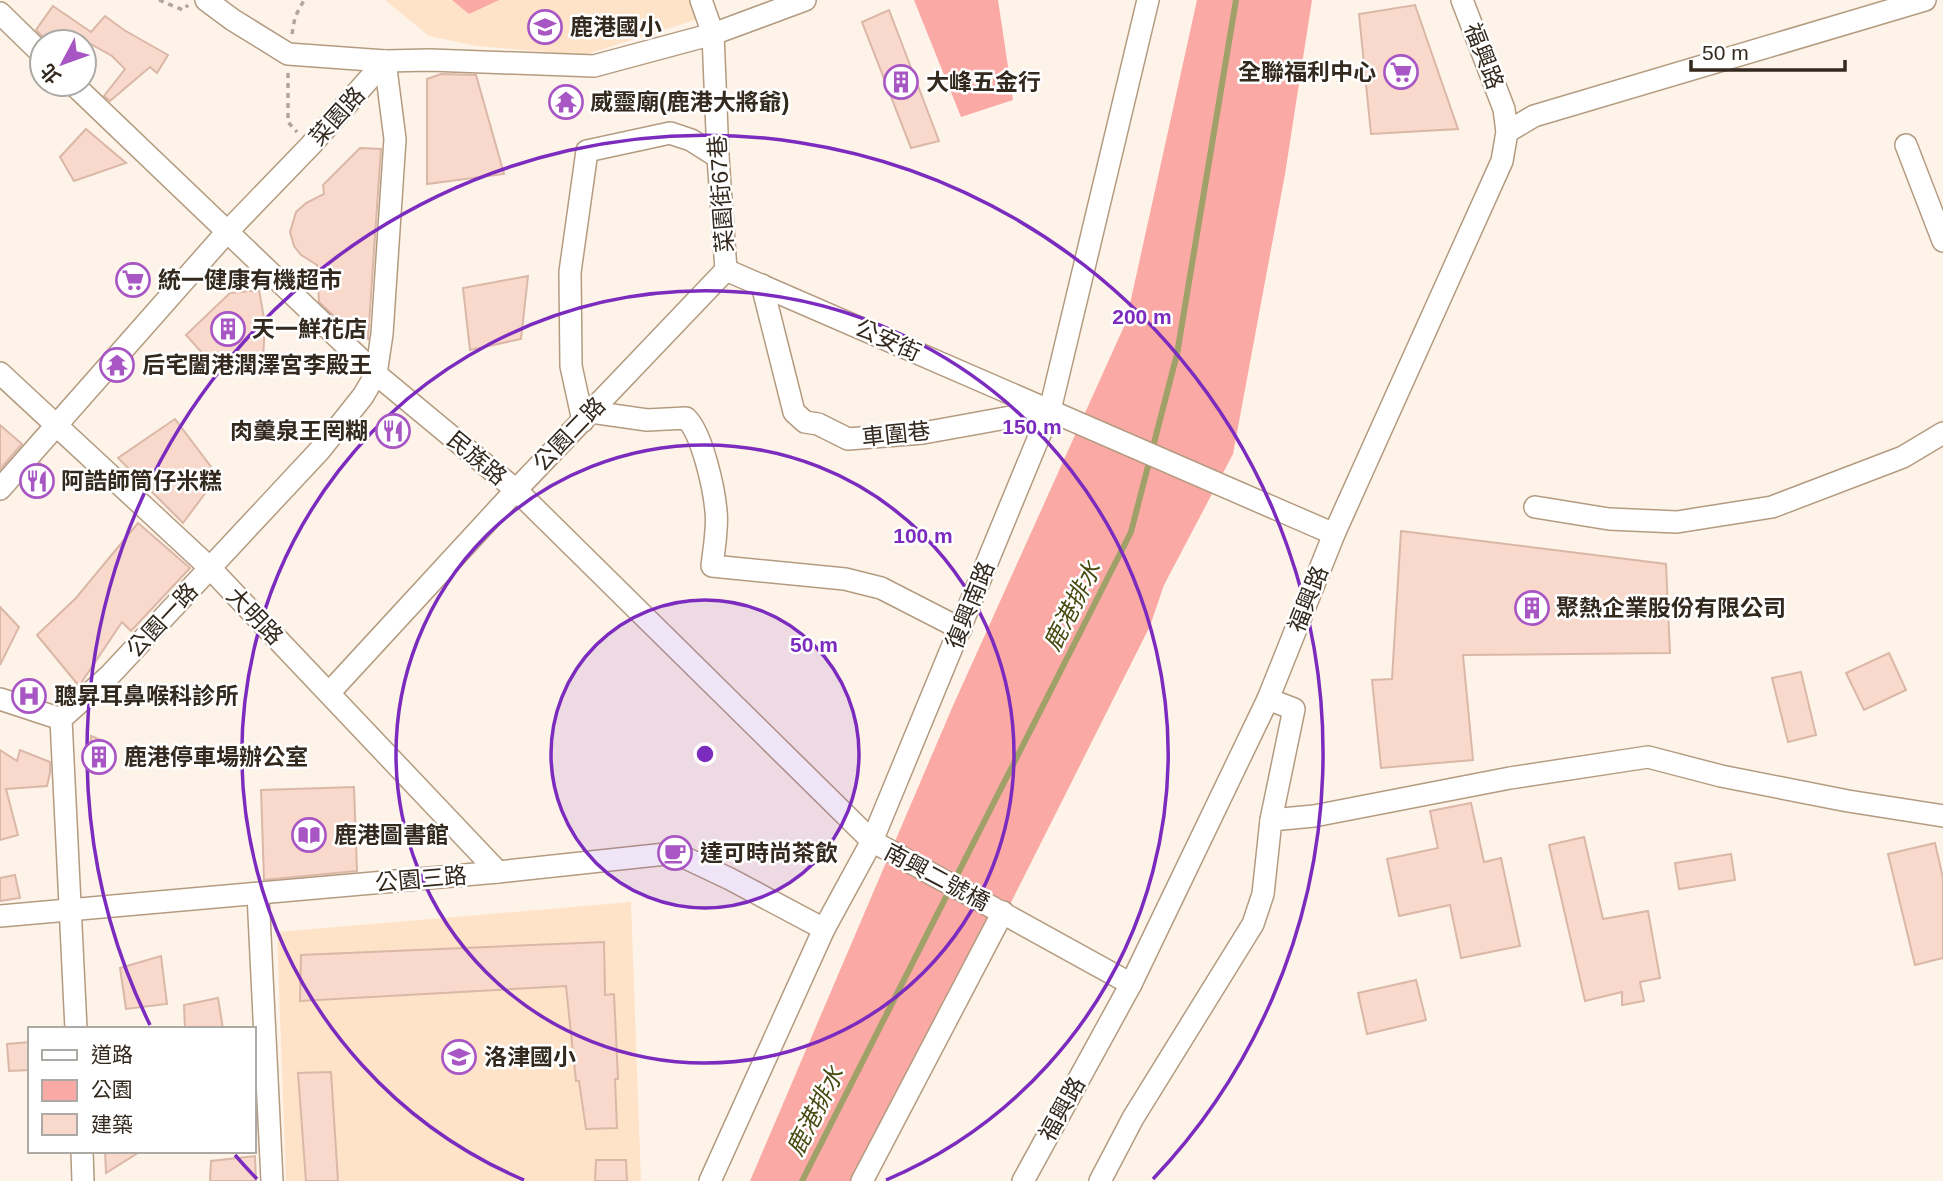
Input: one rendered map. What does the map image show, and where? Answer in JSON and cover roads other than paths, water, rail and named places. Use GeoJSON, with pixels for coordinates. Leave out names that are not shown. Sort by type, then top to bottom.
{"type":"FeatureCollection","features":[{"type":"Feature","properties":{"kind":"street"},"geometry":{"type":"LineString","coordinates":[[206,0],[288,54],[385,61],[594,65],[713,34],[805,0]]}},
{"type":"Feature","properties":{"kind":"street","name":"菜園街67巷"},"geometry":{"type":"LineString","coordinates":[[701,0],[713,34],[726,270]]}},
{"type":"Feature","properties":{"kind":"street","name":"復興南路"},"geometry":{"type":"LineString","coordinates":[[709,1181],[824,929],[872,841],[1050,410],[1148,0]]}},
{"type":"Feature","properties":{"kind":"street","name":"福興路"},"geometry":{"type":"LineString","coordinates":[[1023,1181],[1131,984],[1268,699],[1334,534],[1502,161],[1507,132],[1504,109],[1462,0]]}},
{"type":"Feature","properties":{"kind":"street"},"geometry":{"type":"LineString","coordinates":[[1507,132],[1534,116],[1925,0]]}},
{"type":"Feature","properties":{"kind":"street"},"geometry":{"type":"LineString","coordinates":[[0,13],[28,40]]}},
{"type":"Feature","properties":{"kind":"street"},"geometry":{"type":"LineString","coordinates":[[376,374],[382,334],[395,139],[385,61]]}},
{"type":"Feature","properties":{"kind":"street","name":"菜園路"},"geometry":{"type":"LineString","coordinates":[[0,489],[226,233],[310,146],[385,61]]}},
{"type":"Feature","properties":{"kind":"street","name":"民族路"},"geometry":{"type":"LineString","coordinates":[[87,98],[376,374],[516,490],[872,841]]}},
{"type":"Feature","properties":{"kind":"street"},"geometry":{"type":"LineString","coordinates":[[718,157],[691,140],[670,133],[587,151],[570,272],[571,366],[587,417],[647,421],[686,418],[692,424],[702,445],[716,512],[712,566],[845,579],[881,588],[961,629]]}},
{"type":"Feature","properties":{"kind":"street"},"geometry":{"type":"LineString","coordinates":[[1906,145],[1943,241]]}},
{"type":"Feature","properties":{"kind":"street","name":"公安街"},"geometry":{"type":"LineString","coordinates":[[726,270],[1334,534]]}},
{"type":"Feature","properties":{"kind":"street","name":"公園二路"},"geometry":{"type":"LineString","coordinates":[[329,694],[516,490],[726,270]]}},
{"type":"Feature","properties":{"kind":"street","name":"車圍巷"},"geometry":{"type":"LineString","coordinates":[[762,285],[794,412],[805,422],[818,424],[848,439],[885,437],[1050,410]]}},
{"type":"Feature","properties":{"kind":"street","name":"大明路"},"geometry":{"type":"LineString","coordinates":[[0,373],[210,569],[498,872]]}},
{"type":"Feature","properties":{"kind":"street","name":"公園一路"},"geometry":{"type":"LineString","coordinates":[[61,719],[110,675],[320,450],[363,396],[376,374]]}},
{"type":"Feature","properties":{"kind":"street"},"geometry":{"type":"LineString","coordinates":[[1535,507],[1609,519],[1677,522],[1772,507],[1903,457],[1943,433]]}},
{"type":"Feature","properties":{"kind":"street"},"geometry":{"type":"LineString","coordinates":[[0,699],[61,719],[76,1027]]}},
{"type":"Feature","properties":{"kind":"street"},"geometry":{"type":"LineString","coordinates":[[1100,1181],[1133,1118],[1252,924],[1263,894],[1270,820],[1294,709],[1268,699]]}},
{"type":"Feature","properties":{"kind":"street"},"geometry":{"type":"LineString","coordinates":[[1270,820],[1314,816],[1510,778],[1648,757],[1721,776],[1943,816]]}},
{"type":"Feature","properties":{"kind":"street","name":"南興二號橋"},"geometry":{"type":"LineString","coordinates":[[872,841],[1131,984]]}},
{"type":"Feature","properties":{"kind":"street","name":"公園三路"},"geometry":{"type":"LineString","coordinates":[[0,916],[498,872],[675,853],[824,929]]}},
{"type":"Feature","properties":{"kind":"street"},"geometry":{"type":"LineString","coordinates":[[258,894],[272,1181]]}},
{"type":"Feature","properties":{"kind":"street"},"geometry":{"type":"LineString","coordinates":[[862,1181],[1003,912]]}},
{"type":"Feature","properties":{"kind":"street"},"geometry":{"type":"LineString","coordinates":[[82,1153],[83,1181]]}},
{"type":"Feature","properties":{"kind":"waterway","name":"鹿港排水"},"geometry":{"type":"LineString","coordinates":[[802,1181],[1131,532],[1177,354],[1236,0]]}},
{"type":"Feature","properties":{"kind":"place","name":"鹿港國小"},"geometry":{"type":"Point","coordinates":[545,27]}},
{"type":"Feature","properties":{"kind":"place","name":"全聯福利中心"},"geometry":{"type":"Point","coordinates":[1401,72]}},
{"type":"Feature","properties":{"kind":"place","name":"大峰五金行"},"geometry":{"type":"Point","coordinates":[901,82]}},
{"type":"Feature","properties":{"kind":"place","name":"威靈廟(鹿港大將爺)"},"geometry":{"type":"Point","coordinates":[566,102]}},
{"type":"Feature","properties":{"kind":"place","name":"統一健康有機超市"},"geometry":{"type":"Point","coordinates":[133,280]}},
{"type":"Feature","properties":{"kind":"place","name":"天一鮮花店"},"geometry":{"type":"Point","coordinates":[228,329]}},
{"type":"Feature","properties":{"kind":"place","name":"后宅闔港潤澤宮李殿王"},"geometry":{"type":"Point","coordinates":[117,365]}},
{"type":"Feature","properties":{"kind":"place","name":"肉羹泉王罔糊"},"geometry":{"type":"Point","coordinates":[393,431]}},
{"type":"Feature","properties":{"kind":"place","name":"阿誥師筒仔米糕"},"geometry":{"type":"Point","coordinates":[37,481]}},
{"type":"Feature","properties":{"kind":"place","name":"聚熱企業股份有限公司"},"geometry":{"type":"Point","coordinates":[1532,608]}},
{"type":"Feature","properties":{"kind":"place","name":"聰昇耳鼻喉科診所"},"geometry":{"type":"Point","coordinates":[29,696]}},
{"type":"Feature","properties":{"kind":"place","name":"鹿港停車場辦公室"},"geometry":{"type":"Point","coordinates":[99,757]}},
{"type":"Feature","properties":{"kind":"place","name":"鹿港圖書館"},"geometry":{"type":"Point","coordinates":[309,835]}},
{"type":"Feature","properties":{"kind":"place","name":"達可時尚茶飲"},"geometry":{"type":"Point","coordinates":[675,853]}},
{"type":"Feature","properties":{"kind":"place","name":"洛津國小"},"geometry":{"type":"Point","coordinates":[459,1057]}}]}
